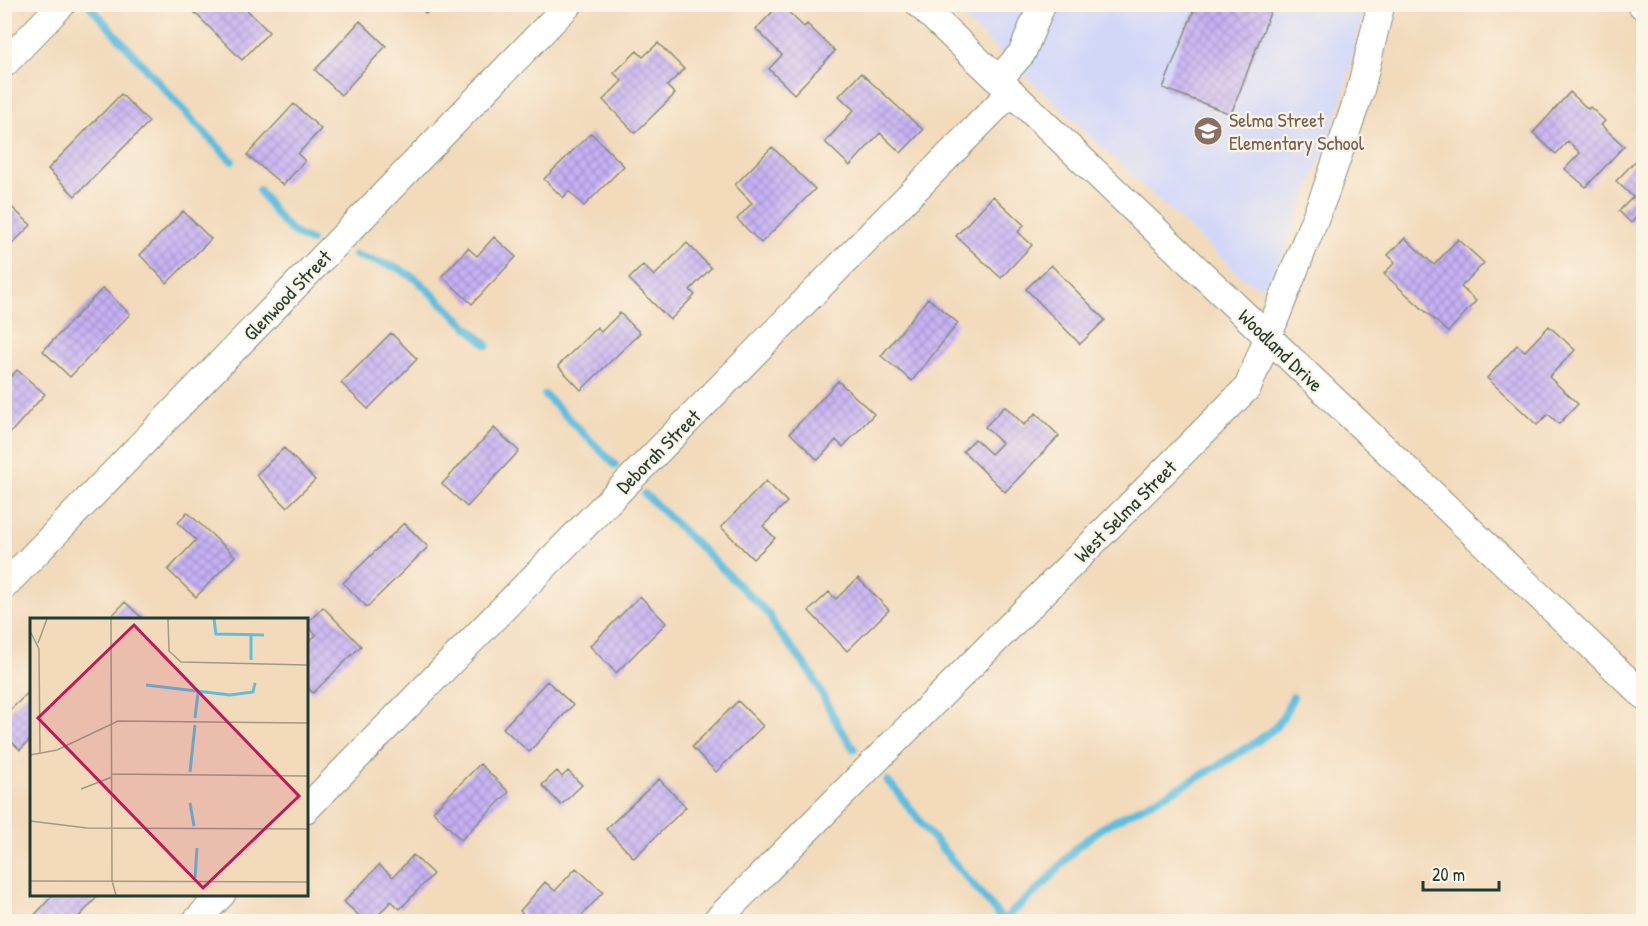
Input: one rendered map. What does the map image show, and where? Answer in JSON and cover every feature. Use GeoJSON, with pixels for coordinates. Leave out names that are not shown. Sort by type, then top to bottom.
{"type":"FeatureCollection","features":[{"type":"Feature","properties":{"kind":"street"},"geometry":{"type":"LineString","coordinates":[[4,64],[62,4]]}},
{"type":"Feature","properties":{"kind":"street","name":"Glenwood Street"},"geometry":{"type":"LineString","coordinates":[[4,586],[570,4]]}},
{"type":"Feature","properties":{"kind":"street","name":"Woodland Drive"},"geometry":{"type":"LineString","coordinates":[[919,4],[1644,696]]}},
{"type":"Feature","properties":{"kind":"street","name":"Deborah Street"},"geometry":{"type":"LineString","coordinates":[[308,807],[1004,86],[1022,52],[1042,4]]}},
{"type":"Feature","properties":{"kind":"street","name":"West Selma Street"},"geometry":{"type":"LineString","coordinates":[[715,921],[1248,387],[1333,170],[1359,92],[1381,4]]}},
{"type":"Feature","properties":{"kind":"street"},"geometry":{"type":"LineString","coordinates":[[195,921],[220,896]]}},
{"type":"Feature","properties":{"kind":"shaded area","name":"Selma Street Elementary School"},"geometry":{"type":"Polygon","coordinates":[[[949,5],[1365,5],[1341,102],[1272,283],[1260,286],[1247,282],[949,5]]]}},
{"type":"Feature","properties":{"kind":"building"},"geometry":{"type":"Polygon","coordinates":[[[198,4],[252,4],[247,10],[269,32],[242,60],[192,10],[198,4]]]}},
{"type":"Feature","properties":{"kind":"building"},"geometry":{"type":"Polygon","coordinates":[[[416,4],[435,4],[426,14],[416,4]]]}},
{"type":"Feature","properties":{"kind":"building"},"geometry":{"type":"Polygon","coordinates":[[[780,4],[804,27],[807,24],[835,51],[794,94],[769,69],[782,55],[756,29],[780,4]]]}},
{"type":"Feature","properties":{"kind":"building"},"geometry":{"type":"Polygon","coordinates":[[[1196,5],[1273,5],[1231,114],[1163,88],[1196,5]]]}},
{"type":"Feature","properties":{"kind":"building"},"geometry":{"type":"Polygon","coordinates":[[[360,21],[386,46],[341,95],[315,70],[360,21]]]}},
{"type":"Feature","properties":{"kind":"building"},"geometry":{"type":"Polygon","coordinates":[[[658,43],[684,69],[667,86],[675,94],[635,133],[603,100],[622,81],[614,73],[637,51],[643,57],[658,43]]]}},
{"type":"Feature","properties":{"kind":"building"},"geometry":{"type":"Polygon","coordinates":[[[861,73],[923,130],[901,153],[880,133],[850,166],[825,142],[854,110],[839,96],[861,73]]]}},
{"type":"Feature","properties":{"kind":"building"},"geometry":{"type":"Polygon","coordinates":[[[1570,92],[1605,121],[1601,125],[1624,146],[1586,187],[1565,169],[1580,153],[1568,141],[1556,154],[1533,133],[1570,92]]]}},
{"type":"Feature","properties":{"kind":"building"},"geometry":{"type":"Polygon","coordinates":[[[121,94],[149,122],[75,196],[48,169],[121,94]]]}},
{"type":"Feature","properties":{"kind":"building"},"geometry":{"type":"Polygon","coordinates":[[[294,104],[321,129],[298,154],[305,161],[283,185],[247,155],[294,104]]]}},
{"type":"Feature","properties":{"kind":"building"},"geometry":{"type":"Polygon","coordinates":[[[591,133],[624,166],[584,206],[569,191],[563,198],[544,179],[591,133]]]}},
{"type":"Feature","properties":{"kind":"building"},"geometry":{"type":"Polygon","coordinates":[[[772,147],[815,189],[761,243],[737,219],[752,203],[735,185],[772,147]]]}},
{"type":"Feature","properties":{"kind":"building"},"geometry":{"type":"Polygon","coordinates":[[[1644,152],[1644,222],[1638,216],[1631,223],[1619,211],[1633,197],[1616,181],[1644,152]]]}},
{"type":"Feature","properties":{"kind":"building"},"geometry":{"type":"Polygon","coordinates":[[[993,196],[1024,225],[1018,232],[1032,245],[1001,278],[956,236],[993,196]]]}},
{"type":"Feature","properties":{"kind":"building"},"geometry":{"type":"Polygon","coordinates":[[[4,200],[31,225],[4,252],[4,200]]]}},
{"type":"Feature","properties":{"kind":"building"},"geometry":{"type":"Polygon","coordinates":[[[183,211],[211,239],[167,283],[140,255],[183,211]]]}},
{"type":"Feature","properties":{"kind":"building"},"geometry":{"type":"Polygon","coordinates":[[[494,237],[516,257],[472,304],[442,276],[468,248],[477,256],[494,237]]]}},
{"type":"Feature","properties":{"kind":"building"},"geometry":{"type":"Polygon","coordinates":[[[1405,238],[1434,265],[1458,239],[1484,263],[1461,287],[1476,301],[1448,332],[1384,274],[1395,262],[1388,255],[1405,238]]]}},
{"type":"Feature","properties":{"kind":"building"},"geometry":{"type":"Polygon","coordinates":[[[687,243],[711,268],[690,290],[695,295],[670,320],[629,279],[643,265],[654,276],[687,243]]]}},
{"type":"Feature","properties":{"kind":"building"},"geometry":{"type":"Polygon","coordinates":[[[1051,265],[1105,320],[1080,344],[1026,289],[1051,265]]]}},
{"type":"Feature","properties":{"kind":"building"},"geometry":{"type":"Polygon","coordinates":[[[103,288],[130,314],[70,377],[43,351],[103,288]]]}},
{"type":"Feature","properties":{"kind":"building"},"geometry":{"type":"Polygon","coordinates":[[[928,298],[958,323],[912,381],[881,356],[928,298]]]}},
{"type":"Feature","properties":{"kind":"building"},"geometry":{"type":"Polygon","coordinates":[[[620,313],[640,333],[581,390],[558,366],[597,327],[601,332],[620,313]]]}},
{"type":"Feature","properties":{"kind":"building"},"geometry":{"type":"Polygon","coordinates":[[[1549,326],[1575,350],[1549,377],[1578,404],[1559,424],[1548,414],[1537,425],[1487,378],[1517,345],[1525,351],[1549,326]]]}},
{"type":"Feature","properties":{"kind":"building"},"geometry":{"type":"Polygon","coordinates":[[[391,333],[417,359],[368,409],[341,383],[391,333]]]}},
{"type":"Feature","properties":{"kind":"building"},"geometry":{"type":"Polygon","coordinates":[[[17,370],[45,394],[4,440],[4,384],[17,370]]]}},
{"type":"Feature","properties":{"kind":"building"},"geometry":{"type":"Polygon","coordinates":[[[838,381],[874,414],[843,447],[836,440],[818,460],[790,433],[838,381]]]}},
{"type":"Feature","properties":{"kind":"building"},"geometry":{"type":"Polygon","coordinates":[[[1005,406],[1024,425],[1036,413],[1059,436],[1005,492],[963,451],[975,439],[991,454],[1002,443],[985,427],[1005,406]]]}},
{"type":"Feature","properties":{"kind":"building"},"geometry":{"type":"Polygon","coordinates":[[[494,428],[519,451],[467,507],[442,484],[494,428]]]}},
{"type":"Feature","properties":{"kind":"building"},"geometry":{"type":"Polygon","coordinates":[[[284,448],[315,480],[287,507],[256,475],[284,448]]]}},
{"type":"Feature","properties":{"kind":"building"},"geometry":{"type":"Polygon","coordinates":[[[766,481],[787,502],[763,526],[775,538],[753,559],[721,527],[766,481]]]}},
{"type":"Feature","properties":{"kind":"building"},"geometry":{"type":"Polygon","coordinates":[[[187,512],[235,556],[196,597],[168,570],[196,540],[178,523],[187,512]]]}},
{"type":"Feature","properties":{"kind":"building"},"geometry":{"type":"Polygon","coordinates":[[[404,523],[428,547],[367,607],[343,583],[404,523]]]}},
{"type":"Feature","properties":{"kind":"building"},"geometry":{"type":"Polygon","coordinates":[[[858,578],[889,610],[847,651],[809,611],[829,592],[836,599],[858,578]]]}},
{"type":"Feature","properties":{"kind":"building"},"geometry":{"type":"Polygon","coordinates":[[[640,596],[666,623],[616,673],[590,646],[640,596]]]}},
{"type":"Feature","properties":{"kind":"building"},"geometry":{"type":"Polygon","coordinates":[[[125,602],[142,618],[110,618],[125,602]]]}},
{"type":"Feature","properties":{"kind":"building"},"geometry":{"type":"Polygon","coordinates":[[[323,607],[361,646],[313,693],[308,688],[308,643],[316,635],[308,626],[308,622],[323,607]]]}},
{"type":"Feature","properties":{"kind":"building"},"geometry":{"type":"Polygon","coordinates":[[[547,681],[573,705],[529,752],[503,728],[547,681]]]}},
{"type":"Feature","properties":{"kind":"building"},"geometry":{"type":"Polygon","coordinates":[[[30,691],[30,740],[20,750],[4,734],[4,716],[30,691]]]}},
{"type":"Feature","properties":{"kind":"building"},"geometry":{"type":"Polygon","coordinates":[[[738,701],[763,726],[716,772],[692,747],[738,701]]]}},
{"type":"Feature","properties":{"kind":"building"},"geometry":{"type":"Polygon","coordinates":[[[480,764],[509,792],[461,840],[433,811],[480,764]]]}},
{"type":"Feature","properties":{"kind":"building"},"geometry":{"type":"Polygon","coordinates":[[[557,771],[562,777],[568,771],[582,785],[561,805],[542,785],[557,771]]]}},
{"type":"Feature","properties":{"kind":"building"},"geometry":{"type":"Polygon","coordinates":[[[659,779],[686,807],[634,858],[606,829],[659,779]]]}},
{"type":"Feature","properties":{"kind":"building"},"geometry":{"type":"Polygon","coordinates":[[[413,855],[433,874],[400,909],[391,901],[372,922],[366,922],[344,902],[379,865],[393,877],[413,855]]]}},
{"type":"Feature","properties":{"kind":"building"},"geometry":{"type":"Polygon","coordinates":[[[576,868],[603,892],[576,922],[559,922],[554,917],[549,922],[531,922],[520,911],[545,882],[555,891],[576,868]]]}},
{"type":"Feature","properties":{"kind":"building"},"geometry":{"type":"Polygon","coordinates":[[[52,896],[98,896],[74,922],[34,922],[31,919],[52,896]]]}},
{"type":"Feature","properties":{"kind":"waterway"},"geometry":{"type":"LineString","coordinates":[[90,6],[232,161]]}},
{"type":"Feature","properties":{"kind":"waterway"},"geometry":{"type":"LineString","coordinates":[[259,190],[288,227],[302,238],[311,241]]}},
{"type":"Feature","properties":{"kind":"waterway"},"geometry":{"type":"LineString","coordinates":[[355,255],[398,268],[416,279],[487,345]]}},
{"type":"Feature","properties":{"kind":"waterway"},"geometry":{"type":"LineString","coordinates":[[545,395],[615,465]]}},
{"type":"Feature","properties":{"kind":"waterway"},"geometry":{"type":"LineString","coordinates":[[645,494],[769,614],[775,627],[812,675],[839,727],[854,749]]}},
{"type":"Feature","properties":{"kind":"waterway"},"geometry":{"type":"LineString","coordinates":[[1001,922],[1044,884],[1077,847],[1103,827],[1221,764],[1275,728],[1293,697]]}},
{"type":"Feature","properties":{"kind":"waterway"},"geometry":{"type":"LineString","coordinates":[[887,781],[1003,920]]}},
{"type":"Feature","properties":{"kind":"place","name":"Selma Street Elementary School"},"geometry":{"type":"Point","coordinates":[1208,131]}}]}
